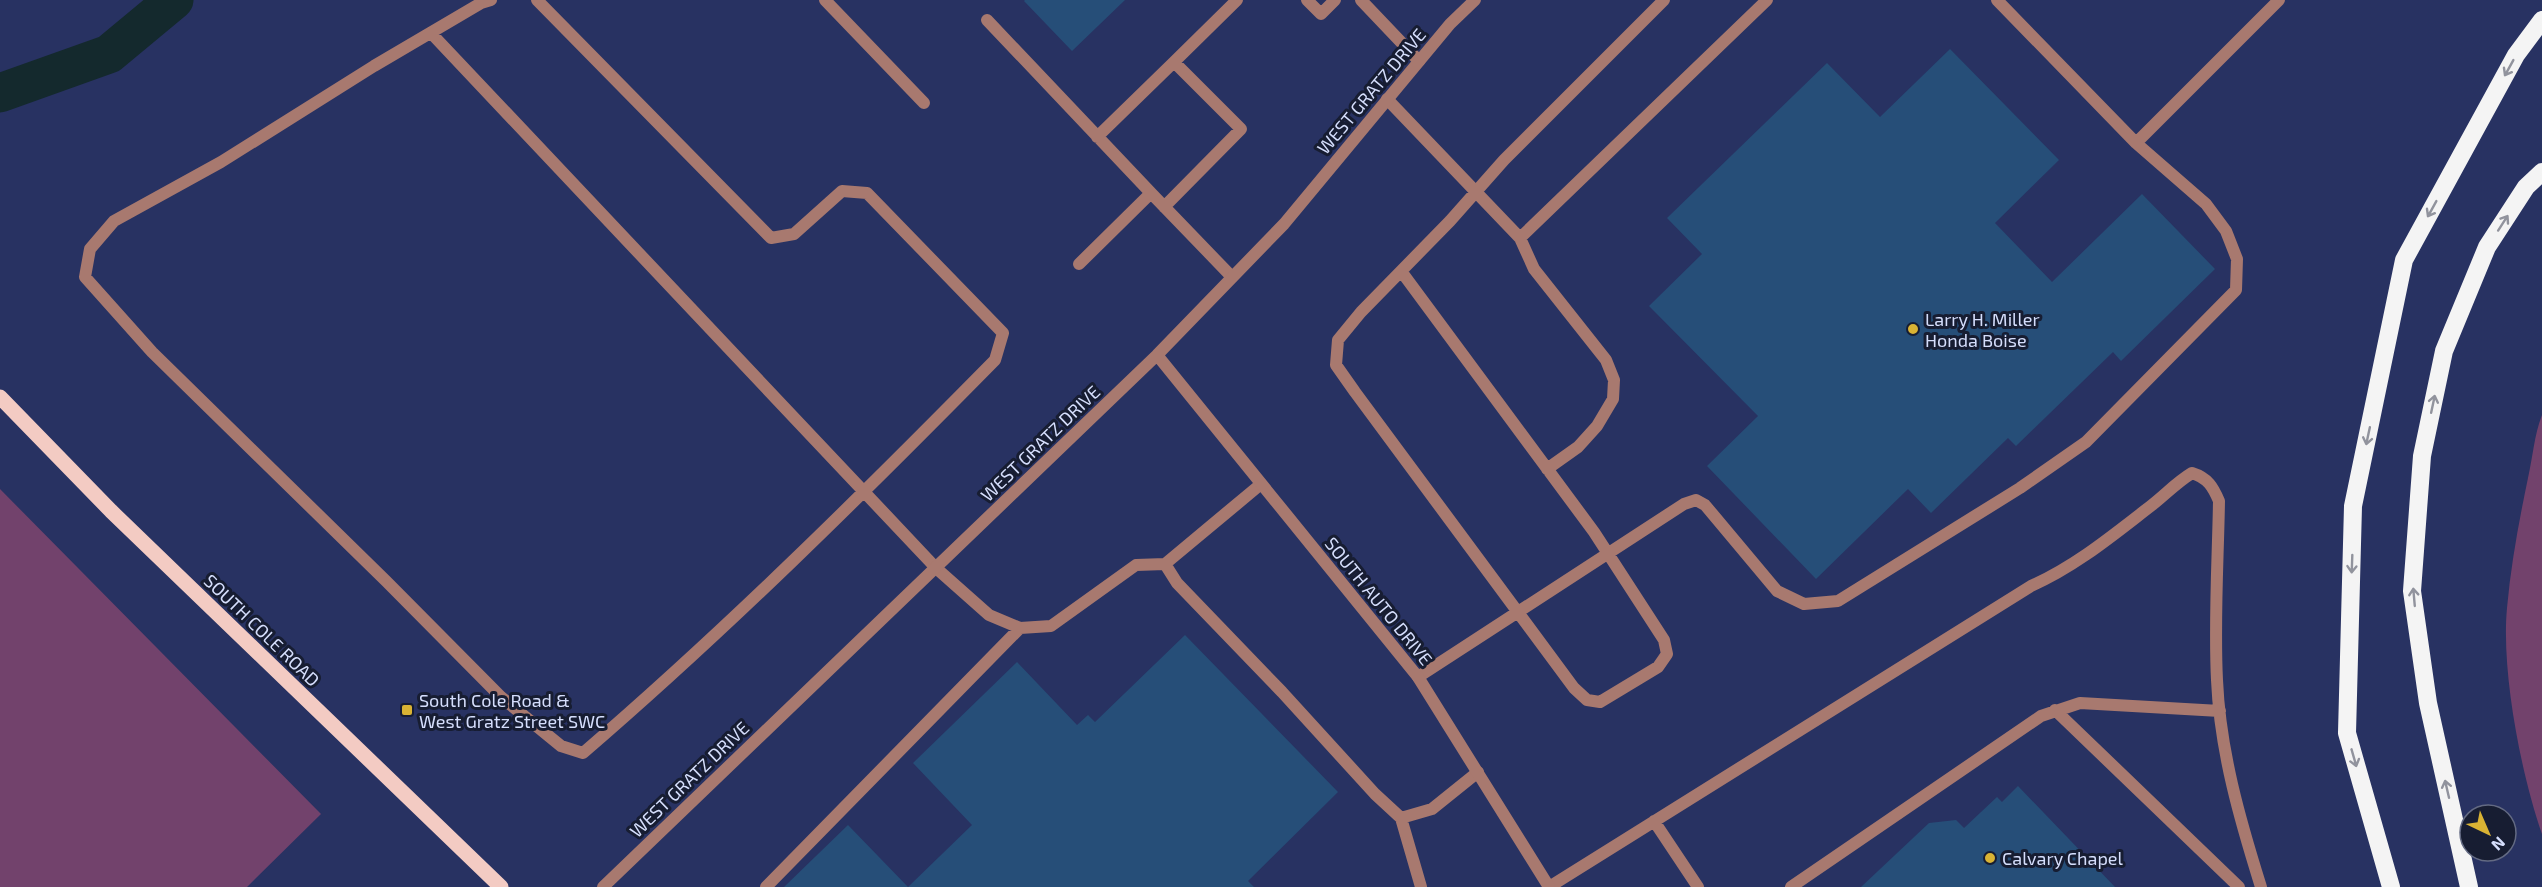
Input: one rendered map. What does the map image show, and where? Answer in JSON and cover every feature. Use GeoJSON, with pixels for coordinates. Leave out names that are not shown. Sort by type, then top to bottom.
{"type":"FeatureCollection","features":[{"type":"Feature","properties":{"kind":"highway"},"geometry":{"type":"LineString","coordinates":[[2391,887],[2347,733],[2353,506],[2404,260],[2516,55],[2542,20]]}},
{"type":"Feature","properties":{"kind":"highway"},"geometry":{"type":"LineString","coordinates":[[2469,887],[2428,704],[2412,591],[2422,456],[2444,351],[2487,247],[2526,187],[2542,172]]}},
{"type":"Feature","properties":{"kind":"main road","name":"SOUTH COLE ROAD"},"geometry":{"type":"LineString","coordinates":[[0,397],[111,512],[501,887]]}},
{"type":"Feature","properties":{"kind":"street"},"geometry":{"type":"LineString","coordinates":[[491,0],[481,3],[374,66],[221,162],[114,221],[90,249],[85,277],[152,352],[386,581],[501,698],[561,746],[583,753],[634,710],[864,492],[995,360],[1003,333],[867,193],[842,191],[794,234],[771,238],[537,0]]}},
{"type":"Feature","properties":{"kind":"street"},"geometry":{"type":"LineString","coordinates":[[825,0],[924,103]]}},
{"type":"Feature","properties":{"kind":"street"},"geometry":{"type":"LineString","coordinates":[[1097,137],[1237,0]]}},
{"type":"Feature","properties":{"kind":"street"},"geometry":{"type":"LineString","coordinates":[[1307,0],[1321,14],[1335,0]]}},
{"type":"Feature","properties":{"kind":"street"},"geometry":{"type":"LineString","coordinates":[[1361,0],[1419,61]]}},
{"type":"Feature","properties":{"kind":"street","name":"WEST GRATZ DRIVE"},"geometry":{"type":"LineString","coordinates":[[603,887],[1157,355],[1284,224],[1450,24],[1475,0]]}},
{"type":"Feature","properties":{"kind":"street"},"geometry":{"type":"LineString","coordinates":[[1401,271],[1608,553],[1664,640],[1667,654],[1658,667],[1600,702],[1587,700],[1574,688],[1336,365],[1338,340],[1361,312],[1504,160],[1664,0]]}},
{"type":"Feature","properties":{"kind":"street"},"geometry":{"type":"LineString","coordinates":[[1520,238],[1767,0]]}},
{"type":"Feature","properties":{"kind":"street"},"geometry":{"type":"LineString","coordinates":[[1418,677],[1684,504],[1696,500],[1705,504],[1777,591],[1804,604],[1838,602],[2029,482],[2086,442],[2236,290],[2237,260],[2226,231],[2206,204],[2136,143],[1997,0]]}},
{"type":"Feature","properties":{"kind":"street"},"geometry":{"type":"LineString","coordinates":[[2136,143],[2279,0]]}},
{"type":"Feature","properties":{"kind":"street"},"geometry":{"type":"LineString","coordinates":[[987,20],[1150,194],[1233,277]]}},
{"type":"Feature","properties":{"kind":"street"},"geometry":{"type":"LineString","coordinates":[[432,33],[936,568],[989,615],[1020,628],[1051,626],[1136,564],[1165,564],[1261,483]]}},
{"type":"Feature","properties":{"kind":"street"},"geometry":{"type":"LineString","coordinates":[[1164,207],[1241,129],[1174,62]]}},
{"type":"Feature","properties":{"kind":"street"},"geometry":{"type":"LineString","coordinates":[[1387,99],[1520,238],[1534,269],[1606,360],[1614,380],[1613,399],[1598,426],[1578,447],[1547,469]]}},
{"type":"Feature","properties":{"kind":"street"},"geometry":{"type":"LineString","coordinates":[[1079,264],[1150,194]]}},
{"type":"Feature","properties":{"kind":"street","name":"SOUTH AUTO DRIVE"},"geometry":{"type":"LineString","coordinates":[[1157,355],[1418,677],[1550,887]]}},
{"type":"Feature","properties":{"kind":"street"},"geometry":{"type":"LineString","coordinates":[[1550,887],[2031,586],[2085,557],[2157,501],[2179,480],[2193,473],[2211,484],[2219,501],[2217,680],[2220,711],[2238,812],[2261,887]]}},
{"type":"Feature","properties":{"kind":"street"},"geometry":{"type":"LineString","coordinates":[[1165,564],[1177,583],[1282,692],[1375,795],[1401,818],[1421,887]]}},
{"type":"Feature","properties":{"kind":"street"},"geometry":{"type":"LineString","coordinates":[[766,887],[1020,628]]}},
{"type":"Feature","properties":{"kind":"street"},"geometry":{"type":"LineString","coordinates":[[1791,887],[2041,716],[2055,710],[2080,703],[2220,711]]}},
{"type":"Feature","properties":{"kind":"street"},"geometry":{"type":"LineString","coordinates":[[2055,710],[2239,887]]}},
{"type":"Feature","properties":{"kind":"street"},"geometry":{"type":"LineString","coordinates":[[1401,818],[1432,809],[1478,772]]}},
{"type":"Feature","properties":{"kind":"street"},"geometry":{"type":"LineString","coordinates":[[1654,821],[1698,887]]}},
{"type":"Feature","properties":{"kind":"shaded area"},"geometry":{"type":"Polygon","coordinates":[[[2542,415],[2542,834],[2527,782],[2514,722],[2506,633],[2516,543],[2535,438],[2542,415]]]}},
{"type":"Feature","properties":{"kind":"shaded area"},"geometry":{"type":"Polygon","coordinates":[[[0,489],[321,814],[247,887],[0,887],[0,489]]]}},
{"type":"Feature","properties":{"kind":"building"},"geometry":{"type":"Polygon","coordinates":[[[1025,0],[1125,0],[1072,51],[1025,0]]]}},
{"type":"Feature","properties":{"kind":"building","name":"Larry H. Miller Honda Boise"},"geometry":{"type":"Polygon","coordinates":[[[1950,49],[2059,160],[1995,223],[2052,282],[2142,194],[2215,269],[2121,361],[2113,352],[2016,446],[2008,438],[1931,513],[1908,489],[1816,579],[1707,466],[1758,416],[1649,306],[1702,254],[1667,218],[1827,63],[1880,117],[1950,49]]]}},
{"type":"Feature","properties":{"kind":"building"},"geometry":{"type":"Polygon","coordinates":[[[1185,635],[1338,792],[1248,881],[1254,887],[908,887],[972,825],[913,763],[1017,662],[1077,725],[1088,715],[1095,722],[1185,635]]]}},
{"type":"Feature","properties":{"kind":"building","name":"Calvary Chapel"},"geometry":{"type":"Polygon","coordinates":[[[2018,786],[2115,887],[1861,887],[1929,823],[1956,820],[1964,828],[1997,797],[2002,802],[2018,786]]]}},
{"type":"Feature","properties":{"kind":"building"},"geometry":{"type":"Polygon","coordinates":[[[848,825],[908,887],[784,887],[848,825]]]}},
{"type":"Feature","properties":{"kind":"waterway"},"geometry":{"type":"LineString","coordinates":[[0,93],[109,54],[174,0]]}},
{"type":"Feature","properties":{"kind":"place","name":"Larry H. Miller Honda Boise"},"geometry":{"type":"Point","coordinates":[1913,329]}},
{"type":"Feature","properties":{"kind":"place","name":"South Cole Road & West Gratz Street SWC"},"geometry":{"type":"Point","coordinates":[407,710]}},
{"type":"Feature","properties":{"kind":"place","name":"Calvary Chapel"},"geometry":{"type":"Point","coordinates":[1990,858]}}]}
